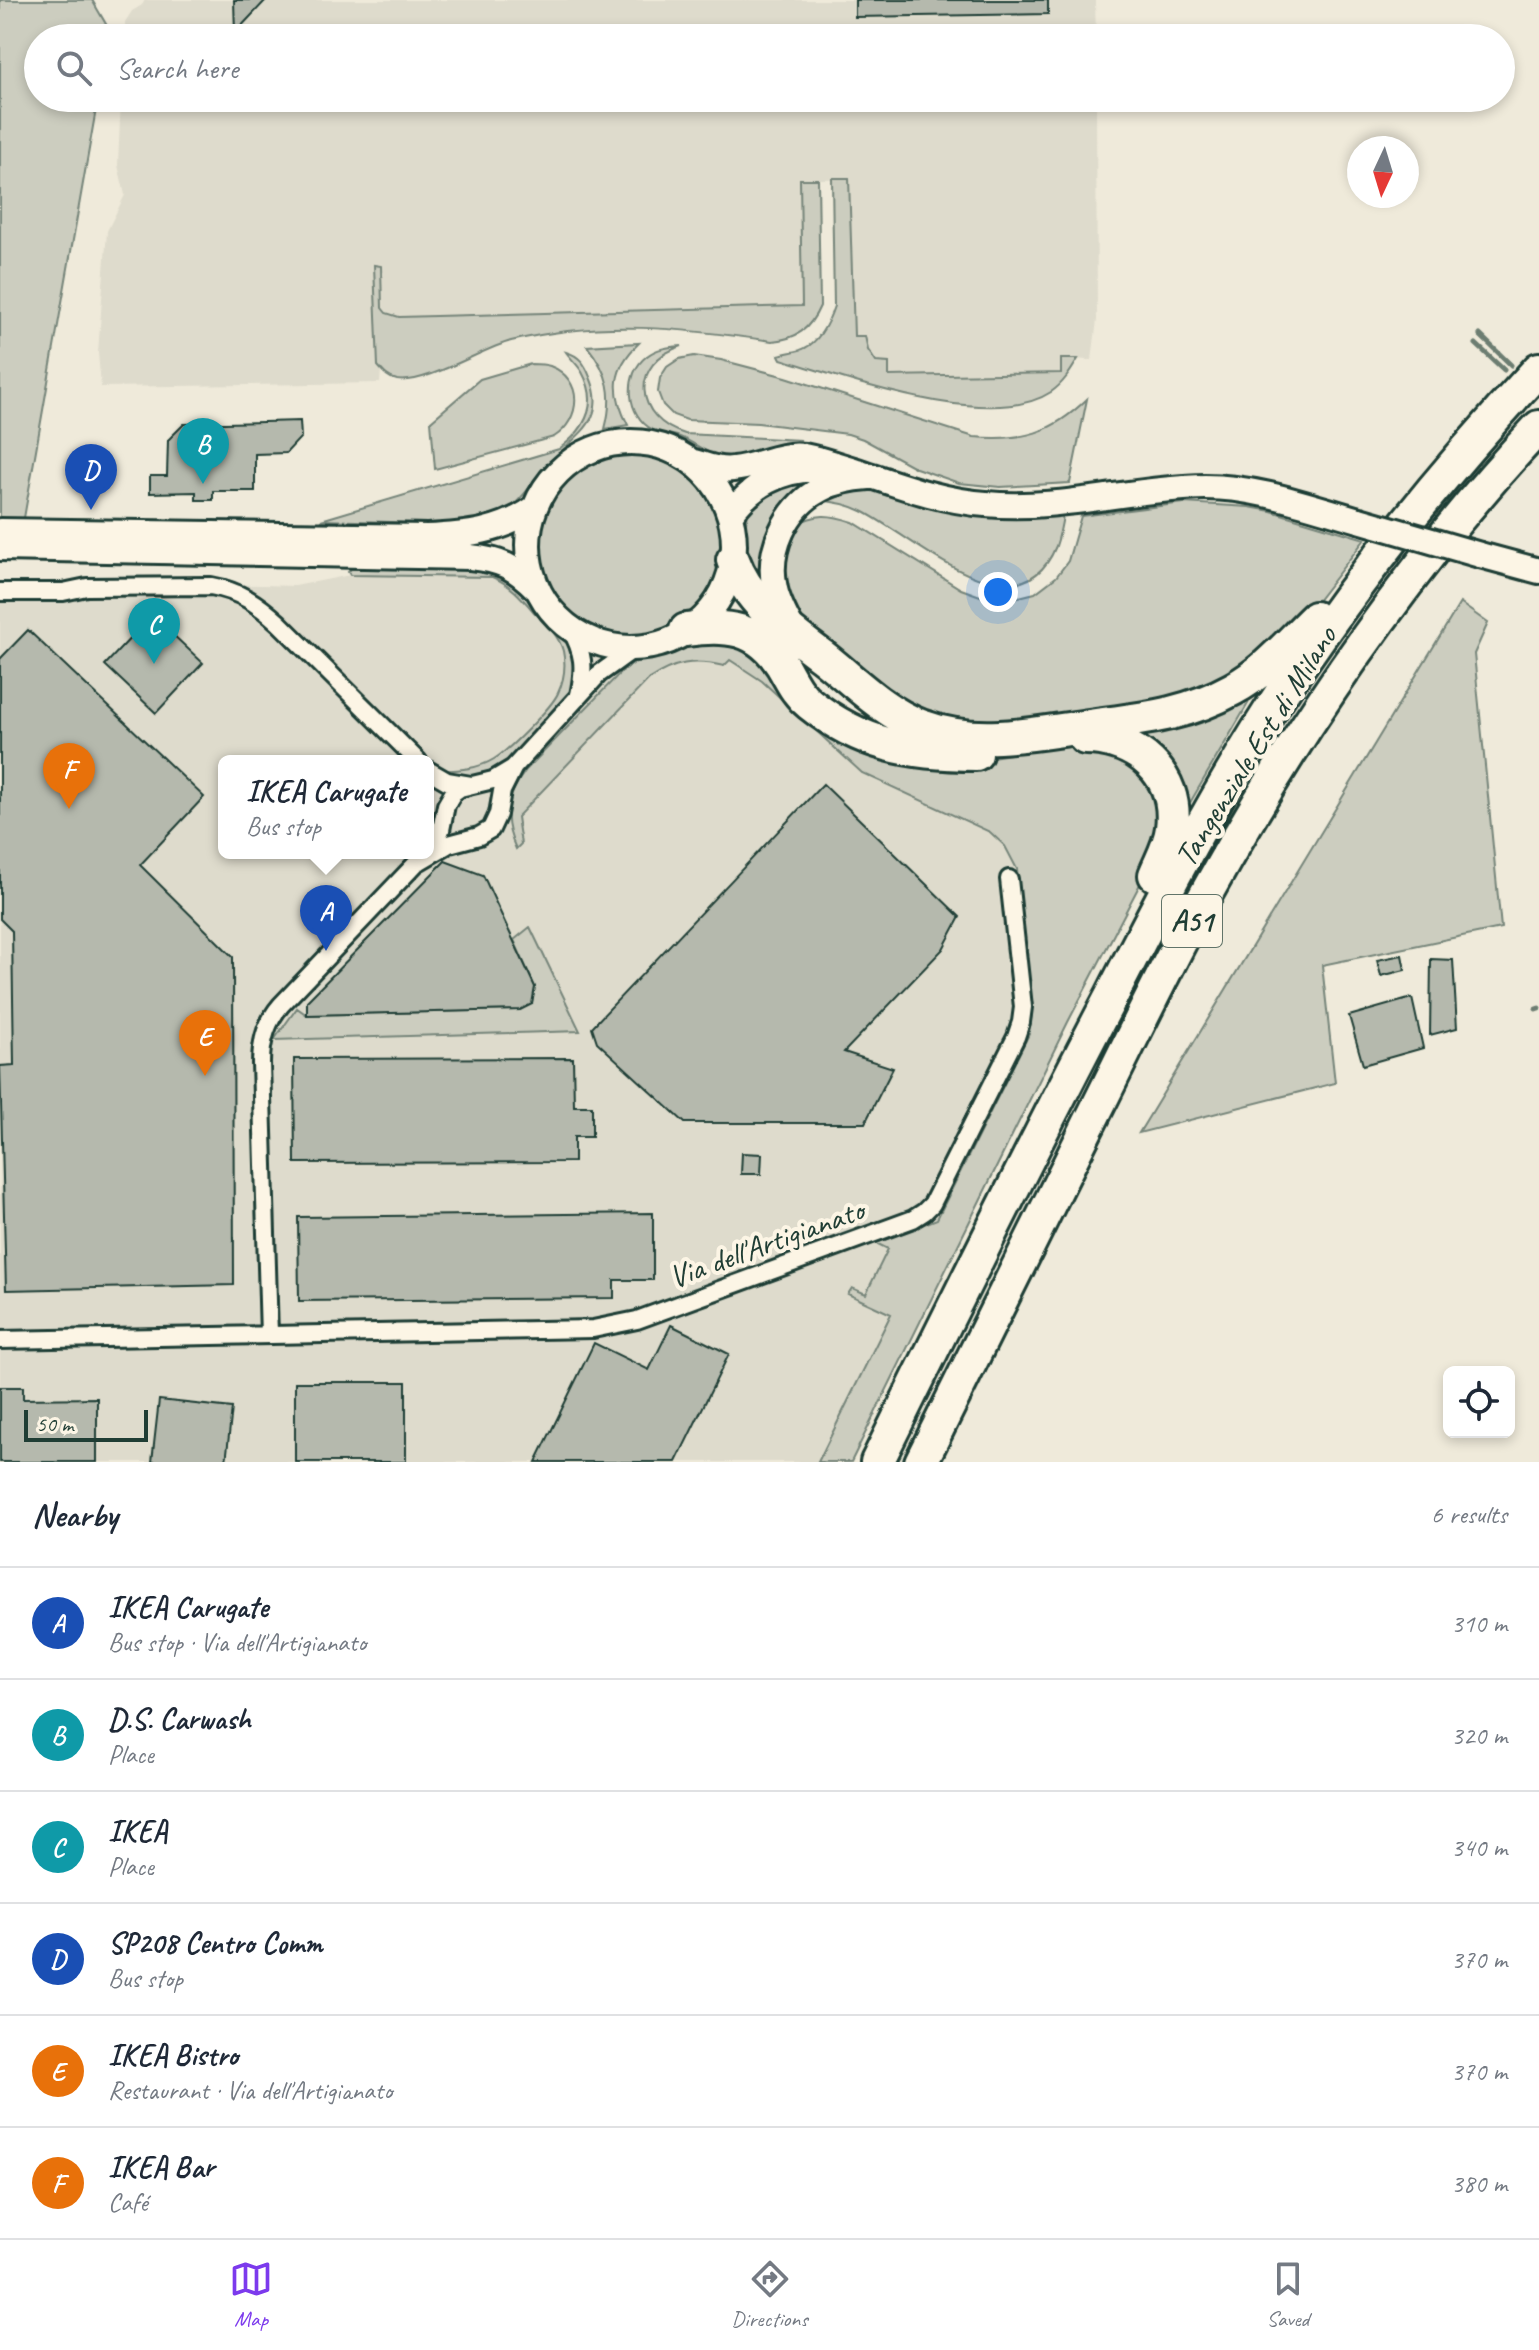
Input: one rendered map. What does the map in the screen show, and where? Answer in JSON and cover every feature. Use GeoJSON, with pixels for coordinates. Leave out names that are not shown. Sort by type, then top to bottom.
{"type":"FeatureCollection","features":[{"type":"Feature","properties":{"kind":"highway","name":"Tangenziale Est di Milano"},"geometry":{"type":"LineString","coordinates":[[877,1462],[1054,1103],[1218,797],[1286,686],[1376,562],[1431,490],[1539,369]]}},
{"type":"Feature","properties":{"kind":"highway","name":"Tangenziale Est di Milano"},"geometry":{"type":"LineString","coordinates":[[921,1462],[1186,930],[1266,791],[1330,688],[1407,581],[1539,427]]}},
{"type":"Feature","properties":{"kind":"highway"},"geometry":{"type":"LineString","coordinates":[[733,560],[741,582],[773,617],[888,708],[917,724],[947,734],[990,738],[1160,717],[1212,700],[1275,660],[1329,604],[1376,562]]}},
{"type":"Feature","properties":{"kind":"highway"},"geometry":{"type":"LineString","coordinates":[[686,630],[718,627],[749,634],[772,652],[793,688],[808,703],[849,731],[894,746],[923,753],[977,754],[1095,738],[1114,740],[1140,753],[1157,771],[1167,790],[1172,809],[1172,827],[1113,992]]}},
{"type":"Feature","properties":{"kind":"main road"},"geometry":{"type":"LineString","coordinates":[[691,461],[718,488],[730,515],[733,560],[722,597],[705,616],[686,630],[658,644],[635,648],[603,644],[570,628],[552,613],[531,571],[529,525],[540,494],[555,474],[581,454],[616,442],[663,446],[691,461],[718,469],[732,470],[771,458],[813,458],[942,498],[976,504],[1021,505],[1185,488],[1231,489],[1283,499],[1539,571]]}},
{"type":"Feature","properties":{"kind":"main road"},"geometry":{"type":"LineString","coordinates":[[730,515],[756,486],[779,474],[799,470],[850,469]]}},
{"type":"Feature","properties":{"kind":"main road"},"geometry":{"type":"LineString","coordinates":[[795,635],[783,612],[774,578],[775,550],[781,531],[799,506],[820,489],[842,480],[874,477]]}},
{"type":"Feature","properties":{"kind":"main road"},"geometry":{"type":"LineString","coordinates":[[0,531],[439,537],[500,527],[533,509]]}},
{"type":"Feature","properties":{"kind":"main road"},"geometry":{"type":"LineString","coordinates":[[0,548],[482,558],[517,570],[539,591]]}},
{"type":"Feature","properties":{"kind":"main road"},"geometry":{"type":"LineString","coordinates":[[0,560],[151,563],[245,552]]}},
{"type":"Feature","properties":{"kind":"street"},"geometry":{"type":"LineString","coordinates":[[0,592],[63,592],[87,587],[211,586],[229,589],[255,602],[279,623],[412,755]]}},
{"type":"Feature","properties":{"kind":"street"},"geometry":{"type":"LineString","coordinates":[[570,628],[583,661],[578,700]]}},
{"type":"Feature","properties":{"kind":"street"},"geometry":{"type":"LineString","coordinates":[[434,840],[441,830],[453,793],[460,788],[499,777],[514,767],[605,669],[635,648]]}},
{"type":"Feature","properties":{"kind":"street"},"geometry":{"type":"LineString","coordinates":[[434,851],[491,829],[505,783],[514,767]]}},
{"type":"Feature","properties":{"kind":"street"},"geometry":{"type":"LineString","coordinates":[[434,775],[489,791],[498,806]]}},
{"type":"Feature","properties":{"kind":"street"},"geometry":{"type":"LineString","coordinates":[[434,782],[451,827],[470,837]]}},
{"type":"Feature","properties":{"kind":"street"},"geometry":{"type":"LineString","coordinates":[[269,1335],[261,1063],[266,1027],[281,1005],[420,859]]}},
{"type":"Feature","properties":{"kind":"street","name":"Via dell'Artigianato"},"geometry":{"type":"LineString","coordinates":[[0,1340],[611,1327],[920,1215],[932,1204],[1021,1022],[1023,1007],[1009,879]]}},
{"type":"Feature","properties":{"kind":"shaded area"},"geometry":{"type":"Polygon","coordinates":[[[0,0],[92,0],[106,24],[24,24],[24,112],[96,112],[24,518],[0,518],[0,0]]]}},
{"type":"Feature","properties":{"kind":"shaded area"},"geometry":{"type":"Polygon","coordinates":[[[145,0],[1095,0],[1096,24],[125,24],[132,11],[145,0]]]}},
{"type":"Feature","properties":{"kind":"shaded area"},"geometry":{"type":"Polygon","coordinates":[[[120,112],[1096,112],[1097,320],[1092,360],[1061,359],[1061,373],[889,376],[854,336],[848,178],[800,180],[802,306],[385,320],[380,383],[101,387],[98,353],[107,231],[125,195],[118,165],[120,112]]]}},
{"type":"Feature","properties":{"kind":"shaded area"},"geometry":{"type":"Polygon","coordinates":[[[832,178],[849,178],[854,336],[865,336],[868,350],[876,362],[889,363],[889,376],[1061,373],[1061,359],[1078,359],[1070,373],[1051,392],[1025,403],[992,406],[918,398],[781,359],[779,355],[802,349],[816,340],[834,306],[832,178]]]}},
{"type":"Feature","properties":{"kind":"shaded area"},"geometry":{"type":"Polygon","coordinates":[[[800,179],[818,179],[820,306],[812,321],[796,335],[772,341],[674,329],[577,330],[511,341],[437,372],[409,380],[391,378],[378,366],[374,265],[381,266],[382,308],[386,313],[399,317],[802,306],[800,179]]]}},
{"type":"Feature","properties":{"kind":"shaded area"},"geometry":{"type":"Polygon","coordinates":[[[639,343],[624,362],[617,381],[619,402],[628,425],[605,429],[608,385],[587,346],[639,343]]]}},
{"type":"Feature","properties":{"kind":"shaded area"},"geometry":{"type":"Polygon","coordinates":[[[682,346],[653,364],[646,377],[644,390],[648,404],[668,427],[685,434],[801,440],[730,458],[710,453],[683,438],[656,431],[644,424],[633,405],[631,384],[634,373],[651,353],[682,346]]]}},
{"type":"Feature","properties":{"kind":"shaded area"},"geometry":{"type":"Polygon","coordinates":[[[566,352],[578,358],[588,372],[595,392],[593,414],[581,432],[508,509],[487,520],[465,524],[321,520],[559,449],[577,433],[590,405],[587,384],[566,352]]]}},
{"type":"Feature","properties":{"kind":"shaded area"},"geometry":{"type":"Polygon","coordinates":[[[694,356],[786,377],[974,437],[1007,438],[1035,433],[1061,420],[1087,399],[1070,483],[1000,487],[959,483],[916,468],[848,434],[758,423],[687,420],[673,415],[663,405],[658,392],[660,378],[667,367],[679,359],[694,356]]]}},
{"type":"Feature","properties":{"kind":"shaded area"},"geometry":{"type":"Polygon","coordinates":[[[531,364],[548,365],[561,372],[574,389],[574,410],[563,429],[554,437],[435,469],[431,421],[480,379],[531,364]]]}},
{"type":"Feature","properties":{"kind":"shaded area"},"geometry":{"type":"Polygon","coordinates":[[[631,455],[665,462],[695,481],[714,511],[721,545],[714,579],[695,609],[665,628],[631,635],[597,628],[567,609],[548,579],[541,545],[548,511],[567,481],[597,462],[631,455]]]}},
{"type":"Feature","properties":{"kind":"shaded area"},"geometry":{"type":"Polygon","coordinates":[[[826,476],[802,490],[768,599],[751,576],[744,557],[744,532],[752,507],[758,496],[777,482],[826,476]]]}},
{"type":"Feature","properties":{"kind":"shaded area"},"geometry":{"type":"Polygon","coordinates":[[[864,488],[929,508],[970,514],[1064,510],[1056,546],[1039,572],[1017,583],[991,582],[935,557],[862,511],[838,503],[814,500],[828,493],[864,488]]]}},
{"type":"Feature","properties":{"kind":"shaded area"},"geometry":{"type":"Polygon","coordinates":[[[1184,503],[1271,511],[1365,539],[1296,628],[1210,695],[978,727],[901,704],[797,617],[780,578],[794,525],[810,518],[830,516],[853,522],[961,589],[983,597],[1007,600],[1035,593],[1056,577],[1068,561],[1081,516],[1184,503]]]}},
{"type":"Feature","properties":{"kind":"shaded area"},"geometry":{"type":"Polygon","coordinates":[[[351,569],[483,569],[515,581],[533,596],[572,649],[576,675],[568,696],[541,728],[496,769],[471,777],[441,771],[482,765],[501,754],[529,728],[554,700],[560,688],[564,667],[561,645],[520,596],[492,577],[350,575],[348,572],[351,569]]]}},
{"type":"Feature","properties":{"kind":"shaded area"},"geometry":{"type":"Polygon","coordinates":[[[350,575],[492,577],[507,583],[554,632],[648,679],[666,668],[686,662],[705,661],[724,665],[730,660],[762,681],[897,789],[990,832],[1005,846],[1017,869],[1032,1013],[1029,1034],[937,1220],[877,1243],[888,1249],[866,1295],[848,1293],[891,1313],[818,1462],[0,1462],[0,585],[56,588],[88,580],[295,586],[350,575]]]}},
{"type":"Feature","properties":{"kind":"shaded area"},"geometry":{"type":"Polygon","coordinates":[[[1460,603],[1488,623],[1474,654],[1501,928],[1322,965],[1335,1083],[1139,1133],[1460,603]]]}},
{"type":"Feature","properties":{"kind":"shaded area"},"geometry":{"type":"Polygon","coordinates":[[[696,637],[747,641],[789,693],[967,761],[1090,744],[1111,748],[1155,783],[1162,842],[1068,1022],[851,1462],[818,1462],[891,1314],[848,1294],[852,1288],[866,1294],[888,1249],[876,1243],[937,1219],[1029,1034],[1032,1013],[1017,869],[1005,846],[990,832],[862,773],[762,681],[730,660],[724,666],[685,664],[649,679],[517,817],[521,844],[516,849],[509,828],[508,808],[514,789],[526,770],[621,672],[636,662],[696,637]]]}},
{"type":"Feature","properties":{"kind":"shaded area"},"geometry":{"type":"Polygon","coordinates":[[[1256,690],[1184,813],[1124,732],[1256,690]]]}},
{"type":"Feature","properties":{"kind":"shaded area"},"geometry":{"type":"Polygon","coordinates":[[[530,927],[580,1031],[274,1040],[297,1008],[307,1015],[520,1010],[532,1003],[535,987],[514,940],[530,927]]]}},
{"type":"Feature","properties":{"kind":"building"},"geometry":{"type":"Polygon","coordinates":[[[234,0],[266,0],[243,24],[235,24],[234,0]]]}},
{"type":"Feature","properties":{"kind":"building"},"geometry":{"type":"Polygon","coordinates":[[[855,0],[1048,0],[1048,14],[855,17],[855,0]]]}},
{"type":"Feature","properties":{"kind":"building"},"geometry":{"type":"Polygon","coordinates":[[[300,421],[301,437],[286,453],[255,454],[255,491],[213,491],[213,500],[196,500],[196,492],[150,493],[150,476],[167,476],[168,440],[184,424],[300,421]]]}},
{"type":"Feature","properties":{"kind":"building"},"geometry":{"type":"Polygon","coordinates":[[[152,615],[203,663],[156,713],[105,665],[152,615]]]}},
{"type":"Feature","properties":{"kind":"building"},"geometry":{"type":"Polygon","coordinates":[[[28,630],[204,797],[140,865],[233,957],[234,1285],[6,1290],[0,1066],[14,1065],[12,931],[0,919],[0,659],[28,630]]]}},
{"type":"Feature","properties":{"kind":"building"},"geometry":{"type":"Polygon","coordinates":[[[823,784],[960,917],[943,949],[844,1052],[893,1068],[865,1123],[685,1123],[597,1042],[592,1027],[823,784]]]}},
{"type":"Feature","properties":{"kind":"building"},"geometry":{"type":"Polygon","coordinates":[[[445,861],[483,875],[535,987],[532,1004],[520,1010],[307,1015],[307,1001],[445,861]]]}},
{"type":"Feature","properties":{"kind":"building"},"geometry":{"type":"Polygon","coordinates":[[[1402,955],[1405,970],[1381,976],[1377,960],[1402,955]]]}},
{"type":"Feature","properties":{"kind":"building"},"geometry":{"type":"Polygon","coordinates":[[[1431,959],[1453,960],[1457,1028],[1430,1035],[1431,959]]]}},
{"type":"Feature","properties":{"kind":"building"},"geometry":{"type":"Polygon","coordinates":[[[1412,998],[1423,1048],[1363,1065],[1349,1016],[1412,998]]]}},
{"type":"Feature","properties":{"kind":"building"},"geometry":{"type":"Polygon","coordinates":[[[573,1058],[574,1106],[592,1106],[592,1137],[574,1137],[574,1162],[295,1163],[294,1059],[573,1058]]]}},
{"type":"Feature","properties":{"kind":"building"},"geometry":{"type":"Polygon","coordinates":[[[742,1153],[762,1154],[761,1174],[741,1174],[742,1153]]]}},
{"type":"Feature","properties":{"kind":"building"},"geometry":{"type":"Polygon","coordinates":[[[653,1213],[653,1280],[614,1280],[614,1298],[299,1301],[298,1217],[653,1213]]]}},
{"type":"Feature","properties":{"kind":"building"},"geometry":{"type":"Polygon","coordinates":[[[671,1325],[729,1354],[676,1462],[536,1462],[594,1343],[649,1370],[671,1325]]]}},
{"type":"Feature","properties":{"kind":"building"},"geometry":{"type":"Polygon","coordinates":[[[295,1382],[406,1382],[406,1462],[295,1462],[295,1382]]]}},
{"type":"Feature","properties":{"kind":"building"},"geometry":{"type":"Polygon","coordinates":[[[0,1387],[23,1387],[23,1399],[97,1398],[97,1462],[0,1462],[0,1387]]]}},
{"type":"Feature","properties":{"kind":"building"},"geometry":{"type":"Polygon","coordinates":[[[159,1400],[232,1408],[226,1462],[152,1462],[159,1400]]]}},
{"type":"Feature","properties":{"kind":"waterway"},"geometry":{"type":"LineString","coordinates":[[1480,335],[1511,365]]}},
{"type":"Feature","properties":{"kind":"waterway"},"geometry":{"type":"LineString","coordinates":[[1476,344],[1504,370]]}},
{"type":"Feature","properties":{"kind":"place","name":"D.S. Carwash"},"geometry":{"type":"Point","coordinates":[203,484]}},
{"type":"Feature","properties":{"kind":"place","name":"SP208 Centro Comm"},"geometry":{"type":"Point","coordinates":[91,510]}},
{"type":"Feature","properties":{"kind":"place","name":"IKEA"},"geometry":{"type":"Point","coordinates":[154,664]}},
{"type":"Feature","properties":{"kind":"place","name":"IKEA Bar"},"geometry":{"type":"Point","coordinates":[69,809]}},
{"type":"Feature","properties":{"kind":"place","name":"IKEA Carugate"},"geometry":{"type":"Point","coordinates":[326,951]}},
{"type":"Feature","properties":{"kind":"place","name":"IKEA Bistro"},"geometry":{"type":"Point","coordinates":[205,1076]}}]}
